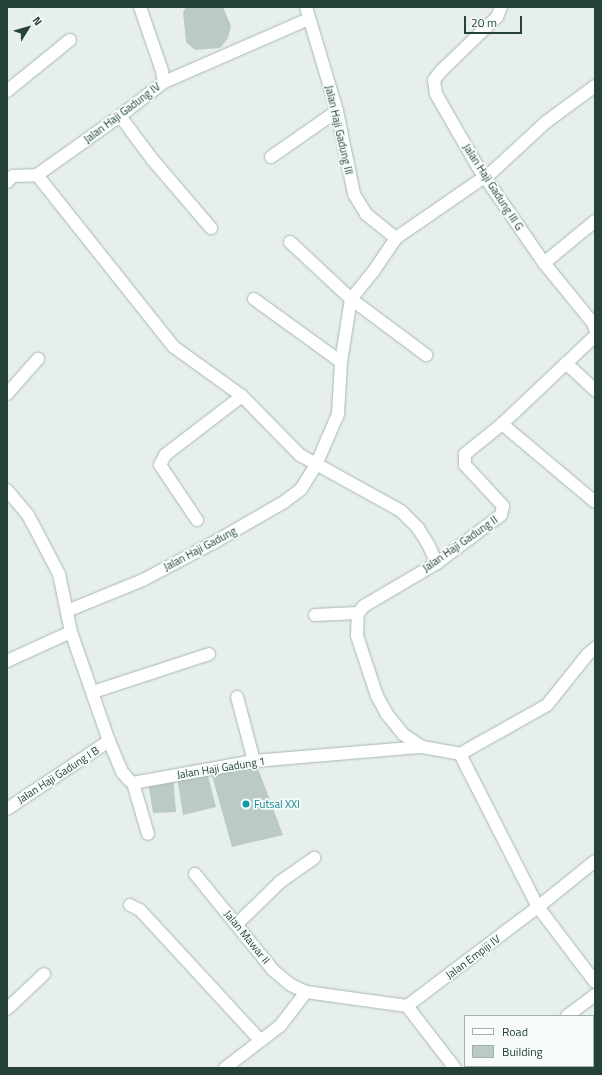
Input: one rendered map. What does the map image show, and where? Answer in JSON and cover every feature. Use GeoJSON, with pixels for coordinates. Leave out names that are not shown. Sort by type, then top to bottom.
{"type":"FeatureCollection","features":[{"type":"Feature","properties":{"kind":"street"},"geometry":{"type":"LineString","coordinates":[[140,7],[164,82]]}},
{"type":"Feature","properties":{"kind":"street","name":"Jalan Haji Gadung III"},"geometry":{"type":"LineString","coordinates":[[306,7],[337,111],[354,194],[366,214],[396,238]]}},
{"type":"Feature","properties":{"kind":"street","name":"Jalan Haji Gadung III G"},"geometry":{"type":"LineString","coordinates":[[501,7],[497,17],[441,71],[434,80],[436,94],[485,177],[544,263],[593,323],[595,329]]}},
{"type":"Feature","properties":{"kind":"street","name":"Jalan Haji Gadung IV"},"geometry":{"type":"LineString","coordinates":[[37,175],[120,116],[164,82],[309,20]]}},
{"type":"Feature","properties":{"kind":"street"},"geometry":{"type":"LineString","coordinates":[[7,90],[70,40]]}},
{"type":"Feature","properties":{"kind":"street"},"geometry":{"type":"LineString","coordinates":[[316,465],[338,414],[341,362],[351,299],[373,272],[396,238],[485,177],[546,122],[595,86]]}},
{"type":"Feature","properties":{"kind":"street"},"geometry":{"type":"LineString","coordinates":[[272,157],[337,111]]}},
{"type":"Feature","properties":{"kind":"street"},"geometry":{"type":"LineString","coordinates":[[120,116],[152,159],[211,228]]}},
{"type":"Feature","properties":{"kind":"street"},"geometry":{"type":"LineString","coordinates":[[9,176],[37,175],[174,348],[242,396],[300,455],[401,511],[421,534],[437,564]]}},
{"type":"Feature","properties":{"kind":"street"},"geometry":{"type":"LineString","coordinates":[[544,263],[595,222]]}},
{"type":"Feature","properties":{"kind":"street"},"geometry":{"type":"LineString","coordinates":[[290,242],[351,299],[426,355]]}},
{"type":"Feature","properties":{"kind":"street"},"geometry":{"type":"LineString","coordinates":[[254,299],[341,362]]}},
{"type":"Feature","properties":{"kind":"street","name":"Jalan Haji Gadung II"},"geometry":{"type":"LineString","coordinates":[[358,613],[364,606],[437,564],[501,515],[504,506],[465,465],[465,454],[502,424],[595,336]]}},
{"type":"Feature","properties":{"kind":"street"},"geometry":{"type":"LineString","coordinates":[[7,394],[38,359]]}},
{"type":"Feature","properties":{"kind":"street"},"geometry":{"type":"LineString","coordinates":[[566,363],[595,390]]}},
{"type":"Feature","properties":{"kind":"street"},"geometry":{"type":"LineString","coordinates":[[197,520],[160,465],[165,455],[242,396]]}},
{"type":"Feature","properties":{"kind":"street"},"geometry":{"type":"LineString","coordinates":[[502,424],[595,502]]}},
{"type":"Feature","properties":{"kind":"street","name":"Jalan Haji Gadung"},"geometry":{"type":"LineString","coordinates":[[67,611],[143,580],[265,514],[301,489],[316,465]]}},
{"type":"Feature","properties":{"kind":"street"},"geometry":{"type":"LineString","coordinates":[[7,490],[28,515],[59,574],[71,632],[122,772],[133,783],[148,834]]}},
{"type":"Feature","properties":{"kind":"street"},"geometry":{"type":"LineString","coordinates":[[316,615],[358,613],[357,636],[377,696],[387,714],[403,734],[422,747]]}},
{"type":"Feature","properties":{"kind":"street"},"geometry":{"type":"LineString","coordinates":[[7,661],[71,632]]}},
{"type":"Feature","properties":{"kind":"street"},"geometry":{"type":"LineString","coordinates":[[595,648],[588,654],[548,705],[460,754],[538,907],[595,982]]}},
{"type":"Feature","properties":{"kind":"street"},"geometry":{"type":"LineString","coordinates":[[94,692],[209,654]]}},
{"type":"Feature","properties":{"kind":"street"},"geometry":{"type":"LineString","coordinates":[[237,697],[254,761]]}},
{"type":"Feature","properties":{"kind":"street","name":"Jalan Haji Gadung I B"},"geometry":{"type":"LineString","coordinates":[[7,809],[110,741]]}},
{"type":"Feature","properties":{"kind":"street","name":"Jalan Haji Gadung 1"},"geometry":{"type":"LineString","coordinates":[[133,783],[254,761],[422,747],[460,754]]}},
{"type":"Feature","properties":{"kind":"street"},"geometry":{"type":"LineString","coordinates":[[237,924],[280,882],[314,858]]}},
{"type":"Feature","properties":{"kind":"street","name":"Jalan Empiji IV"},"geometry":{"type":"LineString","coordinates":[[407,1006],[538,907],[595,861]]}},
{"type":"Feature","properties":{"kind":"street","name":"Jalan Mawar II"},"geometry":{"type":"LineString","coordinates":[[195,874],[274,970],[291,984],[306,992]]}},
{"type":"Feature","properties":{"kind":"street"},"geometry":{"type":"LineString","coordinates":[[130,905],[140,910],[261,1041]]}},
{"type":"Feature","properties":{"kind":"street"},"geometry":{"type":"LineString","coordinates":[[7,1009],[44,974]]}},
{"type":"Feature","properties":{"kind":"street"},"geometry":{"type":"LineString","coordinates":[[225,1068],[261,1041],[288,1017],[306,992],[407,1006],[455,1068]]}},
{"type":"Feature","properties":{"kind":"street"},"geometry":{"type":"LineString","coordinates":[[568,1015],[595,995]]}},
{"type":"Feature","properties":{"kind":"building"},"geometry":{"type":"Polygon","coordinates":[[[186,7],[223,7],[231,26],[228,38],[220,48],[195,50],[186,42],[183,12],[186,7]]]}},
{"type":"Feature","properties":{"kind":"building","name":"Futsal XXI"},"geometry":{"type":"Polygon","coordinates":[[[256,763],[283,835],[232,847],[211,772],[256,763]]]}},
{"type":"Feature","properties":{"kind":"building"},"geometry":{"type":"Polygon","coordinates":[[[207,772],[216,807],[183,815],[177,776],[207,772]]]}},
{"type":"Feature","properties":{"kind":"building"},"geometry":{"type":"Polygon","coordinates":[[[173,777],[176,812],[153,813],[148,782],[173,777]]]}},
{"type":"Feature","properties":{"kind":"place","name":"Futsal XXI"},"geometry":{"type":"Point","coordinates":[246,804]}}]}
